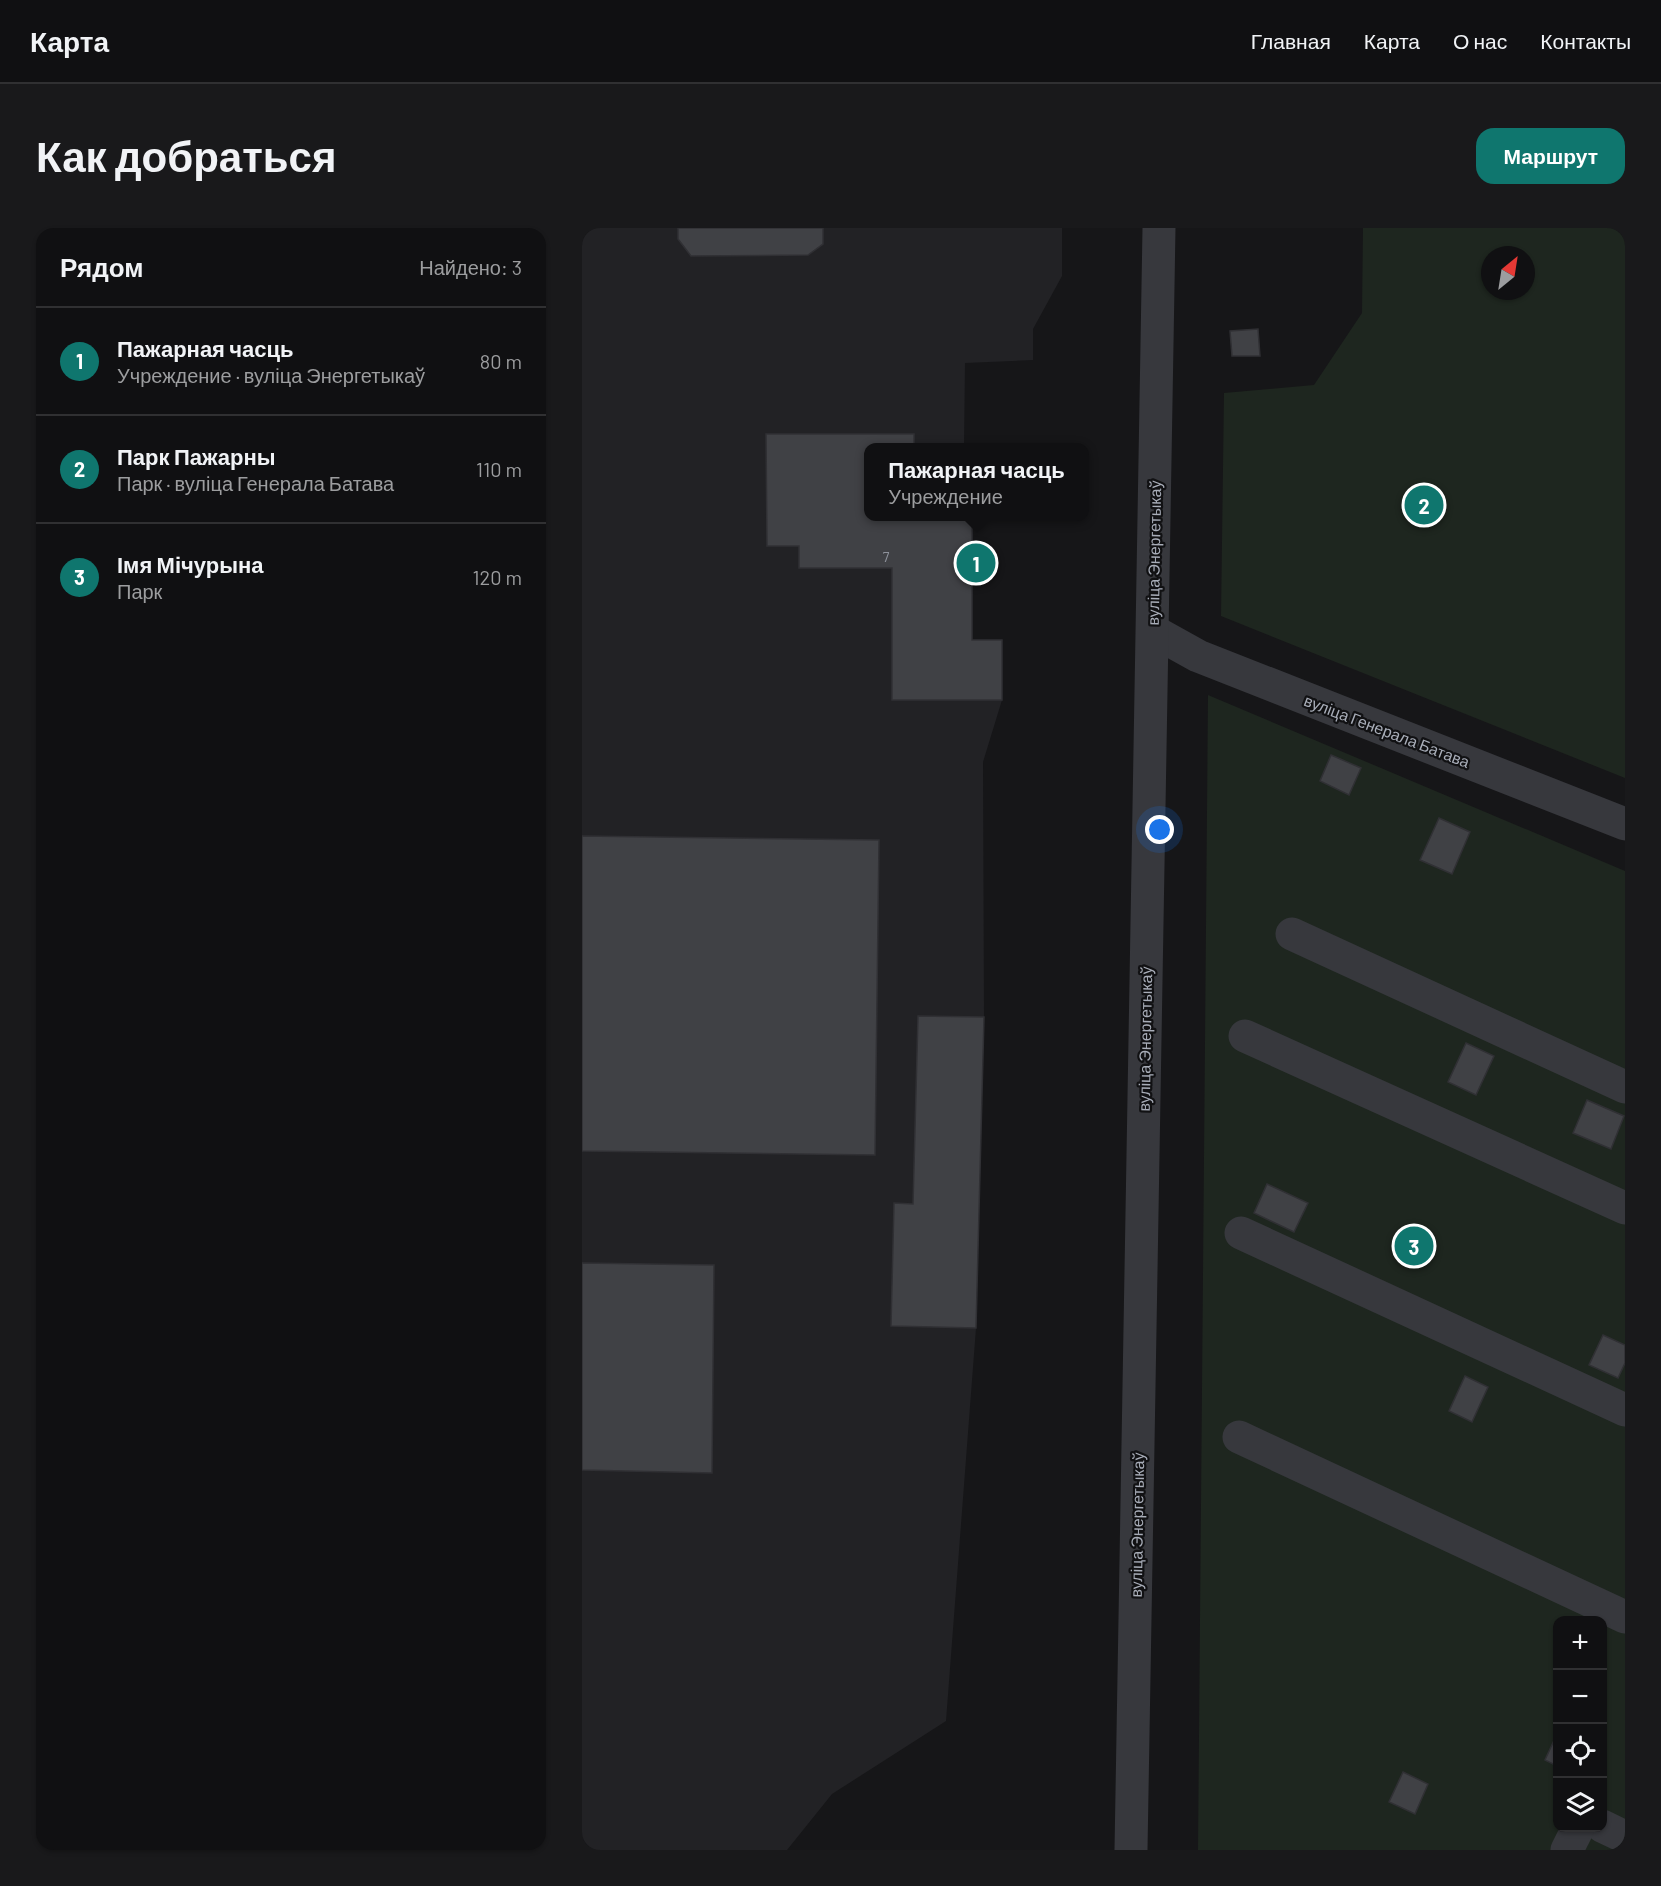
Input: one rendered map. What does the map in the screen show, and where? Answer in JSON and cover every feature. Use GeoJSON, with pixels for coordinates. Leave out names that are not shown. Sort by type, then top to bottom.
{"type":"FeatureCollection","features":[{"type":"Feature","properties":{"kind":"street","name":"вуліца Энергетыкаў"},"geometry":{"type":"LineString","coordinates":[[1131,1850],[1159,228]]}},
{"type":"Feature","properties":{"kind":"street","name":"вуліца Генерала Батава"},"geometry":{"type":"LineString","coordinates":[[1153,631],[1198,656],[1625,824]]}},
{"type":"Feature","properties":{"kind":"street"},"geometry":{"type":"LineString","coordinates":[[1292,934],[1625,1087]]}},
{"type":"Feature","properties":{"kind":"street"},"geometry":{"type":"LineString","coordinates":[[1245,1035],[1625,1208]]}},
{"type":"Feature","properties":{"kind":"street"},"geometry":{"type":"LineString","coordinates":[[1241,1233],[1625,1410]]}},
{"type":"Feature","properties":{"kind":"street"},"geometry":{"type":"LineString","coordinates":[[1239,1437],[1625,1617]]}},
{"type":"Feature","properties":{"kind":"street"},"geometry":{"type":"LineString","coordinates":[[1607,1828],[1625,1837]]}},
{"type":"Feature","properties":{"kind":"street"},"geometry":{"type":"LineString","coordinates":[[1567,1850],[1576,1832]]}},
{"type":"Feature","properties":{"kind":"shaded area"},"geometry":{"type":"Polygon","coordinates":[[[582,228],[1062,228],[1062,276],[1033,329],[1033,360],[965,363],[964,443],[864,443],[864,521],[972,521],[972,640],[1002,640],[1002,700],[983,762],[984,1017],[976,1328],[946,1721],[832,1794],[787,1850],[582,1850],[582,228]]]}},
{"type":"Feature","properties":{"kind":"shaded area"},"geometry":{"type":"Polygon","coordinates":[[[1363,228],[1625,228],[1625,778],[1221,616],[1224,393],[1314,385],[1362,313],[1363,228]]]}},
{"type":"Feature","properties":{"kind":"shaded area"},"geometry":{"type":"Polygon","coordinates":[[[1208,695],[1625,871],[1625,1850],[1198,1850],[1208,695]]]}},
{"type":"Feature","properties":{"kind":"building"},"geometry":{"type":"Polygon","coordinates":[[[678,228],[823,228],[823,244],[808,255],[691,256],[678,239],[678,228]]]}},
{"type":"Feature","properties":{"kind":"building"},"geometry":{"type":"Polygon","coordinates":[[[1258,329],[1260,356],[1232,356],[1230,331],[1258,329]]]}},
{"type":"Feature","properties":{"kind":"building"},"geometry":{"type":"Polygon","coordinates":[[[766,434],[914,434],[914,443],[864,443],[864,521],[972,521],[972,640],[1002,640],[1002,700],[892,700],[892,568],[799,568],[799,546],[767,546],[766,434]]]}},
{"type":"Feature","properties":{"kind":"building"},"geometry":{"type":"Polygon","coordinates":[[[1331,755],[1361,768],[1349,795],[1320,781],[1331,755]]]}},
{"type":"Feature","properties":{"kind":"building"},"geometry":{"type":"Polygon","coordinates":[[[1439,818],[1470,832],[1452,874],[1420,860],[1439,818]]]}},
{"type":"Feature","properties":{"kind":"building"},"geometry":{"type":"Polygon","coordinates":[[[582,836],[879,840],[875,1155],[582,1151],[582,836]]]}},
{"type":"Feature","properties":{"kind":"building"},"geometry":{"type":"Polygon","coordinates":[[[918,1016],[984,1017],[976,1328],[891,1326],[894,1203],[913,1204],[918,1016]]]}},
{"type":"Feature","properties":{"kind":"building"},"geometry":{"type":"Polygon","coordinates":[[[1466,1043],[1494,1056],[1476,1095],[1448,1082],[1466,1043]]]}},
{"type":"Feature","properties":{"kind":"building"},"geometry":{"type":"Polygon","coordinates":[[[1587,1100],[1624,1116],[1611,1149],[1573,1133],[1587,1100]]]}},
{"type":"Feature","properties":{"kind":"building"},"geometry":{"type":"Polygon","coordinates":[[[1267,1184],[1308,1203],[1294,1232],[1254,1213],[1267,1184]]]}},
{"type":"Feature","properties":{"kind":"building"},"geometry":{"type":"Polygon","coordinates":[[[582,1263],[714,1265],[712,1473],[582,1470],[582,1263]]]}},
{"type":"Feature","properties":{"kind":"building"},"geometry":{"type":"Polygon","coordinates":[[[1603,1335],[1625,1345],[1625,1363],[1618,1378],[1589,1365],[1603,1335]]]}},
{"type":"Feature","properties":{"kind":"building"},"geometry":{"type":"Polygon","coordinates":[[[1465,1376],[1488,1387],[1472,1422],[1449,1411],[1465,1376]]]}},
{"type":"Feature","properties":{"kind":"building"},"geometry":{"type":"Polygon","coordinates":[[[1553,1743],[1553,1764],[1545,1760],[1553,1743]]]}},
{"type":"Feature","properties":{"kind":"building"},"geometry":{"type":"Polygon","coordinates":[[[1403,1772],[1428,1784],[1415,1814],[1389,1802],[1403,1772]]]}},
{"type":"Feature","properties":{"kind":"place","name":"Парк Пажарны"},"geometry":{"type":"Point","coordinates":[1424,505]}},
{"type":"Feature","properties":{"kind":"place","name":"Пажарная часць"},"geometry":{"type":"Point","coordinates":[976,563]}},
{"type":"Feature","properties":{"kind":"place","name":"Імя Мічурына"},"geometry":{"type":"Point","coordinates":[1414,1246]}}]}
